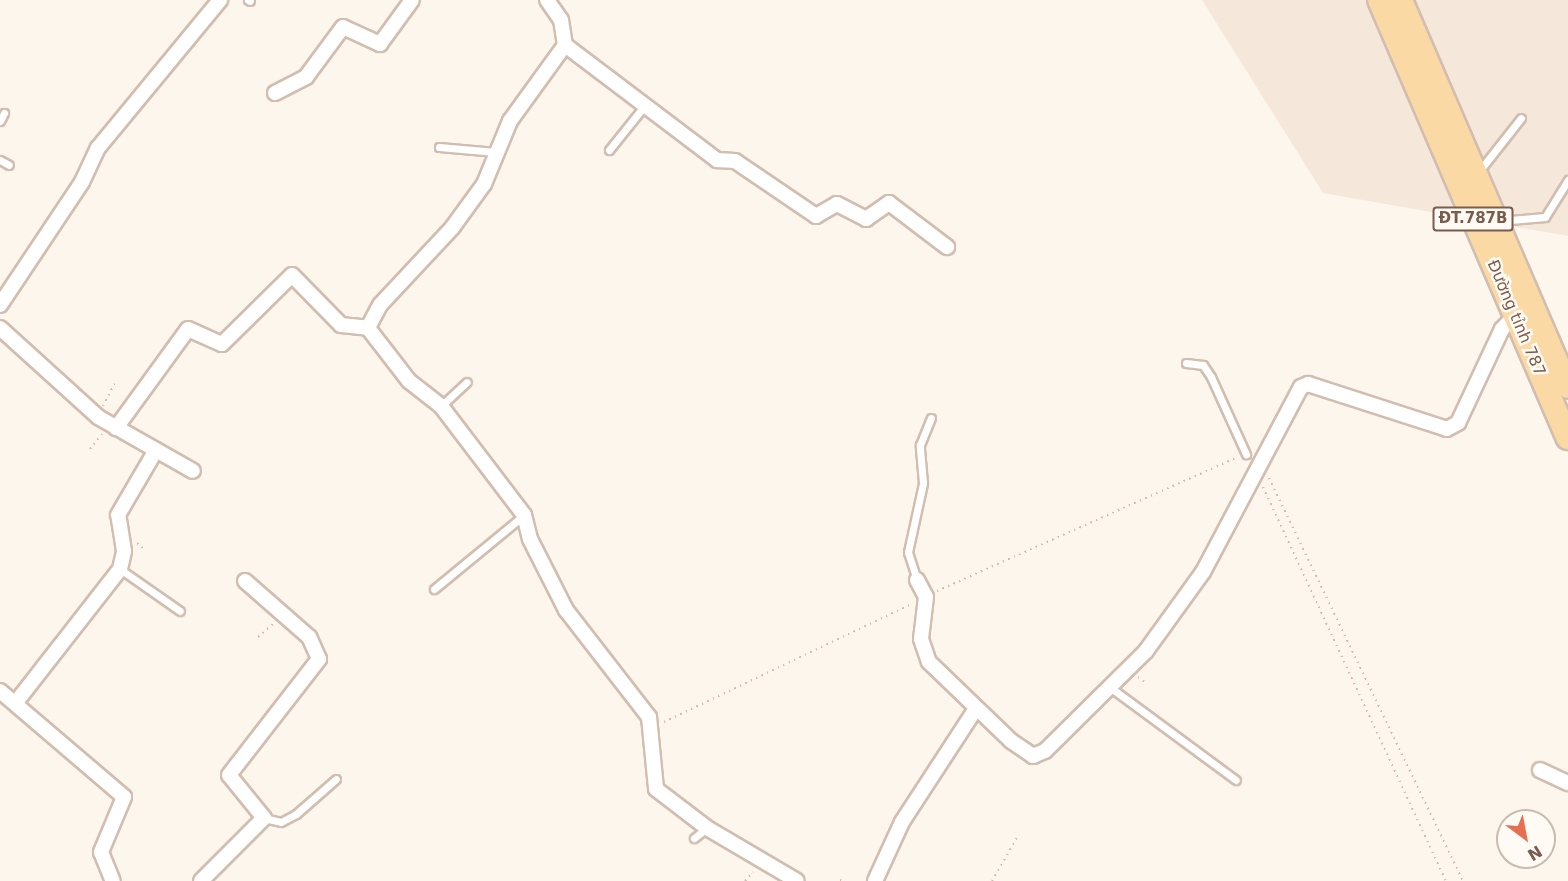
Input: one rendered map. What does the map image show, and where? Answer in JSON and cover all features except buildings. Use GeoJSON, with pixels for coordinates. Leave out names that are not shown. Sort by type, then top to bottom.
{"type":"FeatureCollection","features":[{"type":"Feature","properties":{"kind":"main road","name":"Đường tỉnh 787"},"geometry":{"type":"LineString","coordinates":[[1379,0],[1568,438]]}},
{"type":"Feature","properties":{"kind":"main road","name":"Đường tỉnh 787"},"geometry":{"type":"LineString","coordinates":[[1401,0],[1568,387]]}},
{"type":"Feature","properties":{"kind":"street"},"geometry":{"type":"LineString","coordinates":[[0,305],[82,182],[98,148],[220,0]]}},
{"type":"Feature","properties":{"kind":"street"},"geometry":{"type":"LineString","coordinates":[[275,93],[306,77],[342,27],[380,44],[412,0]]}},
{"type":"Feature","properties":{"kind":"street"},"geometry":{"type":"LineString","coordinates":[[547,0],[561,20],[565,45],[717,160],[735,161],[816,216],[837,204],[866,219],[889,203],[946,247]]}},
{"type":"Feature","properties":{"kind":"street"},"geometry":{"type":"LineString","coordinates":[[368,328],[380,304],[453,228],[484,184],[510,121],[565,45]]}},
{"type":"Feature","properties":{"kind":"street"},"geometry":{"type":"LineString","coordinates":[[108,423],[188,329],[222,344],[292,275],[341,325],[368,328],[409,381],[441,406],[524,515],[530,539],[566,610],[649,717],[656,789],[707,828],[797,881]]}},
{"type":"Feature","properties":{"kind":"street"},"geometry":{"type":"LineString","coordinates":[[922,589],[923,649],[975,710],[1033,756],[1057,743],[1146,651],[1203,572],[1261,468],[1298,390],[1308,384],[1453,426],[1502,329],[1515,316]]}},
{"type":"Feature","properties":{"kind":"street"},"geometry":{"type":"LineString","coordinates":[[0,328],[108,423],[193,471]]}},
{"type":"Feature","properties":{"kind":"street"},"geometry":{"type":"LineString","coordinates":[[17,701],[120,569],[124,551],[118,515],[156,450]]}},
{"type":"Feature","properties":{"kind":"street"},"geometry":{"type":"LineString","coordinates":[[201,881],[264,818],[229,775],[319,659],[309,637],[244,581]]}},
{"type":"Feature","properties":{"kind":"street"},"geometry":{"type":"LineString","coordinates":[[0,691],[17,701],[124,797],[101,852],[113,881]]}},
{"type":"Feature","properties":{"kind":"street"},"geometry":{"type":"LineString","coordinates":[[874,881],[902,822],[975,710]]}},
{"type":"Feature","properties":{"kind":"street"},"geometry":{"type":"LineString","coordinates":[[1540,770],[1568,783]]}},
{"type":"Feature","properties":{"kind":"lane"},"geometry":{"type":"LineString","coordinates":[[609,150],[645,105]]}},
{"type":"Feature","properties":{"kind":"lane"},"geometry":{"type":"LineString","coordinates":[[0,121],[4,113]]}},
{"type":"Feature","properties":{"kind":"lane"},"geometry":{"type":"LineString","coordinates":[[1476,175],[1521,118]]}},
{"type":"Feature","properties":{"kind":"lane"},"geometry":{"type":"LineString","coordinates":[[439,147],[496,152]]}},
{"type":"Feature","properties":{"kind":"lane"},"geometry":{"type":"LineString","coordinates":[[0,160],[9,165]]}},
{"type":"Feature","properties":{"kind":"lane"},"geometry":{"type":"LineString","coordinates":[[1497,221],[1545,217],[1568,180]]}},
{"type":"Feature","properties":{"kind":"lane"},"geometry":{"type":"LineString","coordinates":[[1186,363],[1203,366],[1211,377],[1246,454]]}},
{"type":"Feature","properties":{"kind":"lane"},"geometry":{"type":"LineString","coordinates":[[441,406],[467,382]]}},
{"type":"Feature","properties":{"kind":"lane"},"geometry":{"type":"LineString","coordinates":[[922,589],[908,552],[923,483],[920,445],[931,418]]}},
{"type":"Feature","properties":{"kind":"lane"},"geometry":{"type":"LineString","coordinates":[[434,589],[524,515]]}},
{"type":"Feature","properties":{"kind":"lane"},"geometry":{"type":"LineString","coordinates":[[120,569],[180,611]]}},
{"type":"Feature","properties":{"kind":"lane"},"geometry":{"type":"LineString","coordinates":[[1112,688],[1236,780]]}},
{"type":"Feature","properties":{"kind":"lane"},"geometry":{"type":"LineString","coordinates":[[264,818],[280,822],[296,814],[336,779]]}},
{"type":"Feature","properties":{"kind":"lane"},"geometry":{"type":"LineString","coordinates":[[694,838],[707,828]]}},
{"type":"Feature","properties":{"kind":"path"},"geometry":{"type":"LineString","coordinates":[[90,449],[108,423],[114,384]]}},
{"type":"Feature","properties":{"kind":"path"},"geometry":{"type":"LineString","coordinates":[[651,728],[922,589],[1246,454]]}},
{"type":"Feature","properties":{"kind":"path"},"geometry":{"type":"LineString","coordinates":[[1261,468],[1446,881]]}},
{"type":"Feature","properties":{"kind":"path"},"geometry":{"type":"LineString","coordinates":[[1261,468],[1463,881]]}},
{"type":"Feature","properties":{"kind":"path"},"geometry":{"type":"LineString","coordinates":[[258,637],[282,616]]}},
{"type":"Feature","properties":{"kind":"path"},"geometry":{"type":"LineString","coordinates":[[992,881],[1018,834]]}},
{"type":"Feature","properties":{"kind":"shaded area"},"geometry":{"type":"Polygon","coordinates":[[[1202,0],[1568,0],[1568,236],[1323,193],[1202,0]]]}}]}
